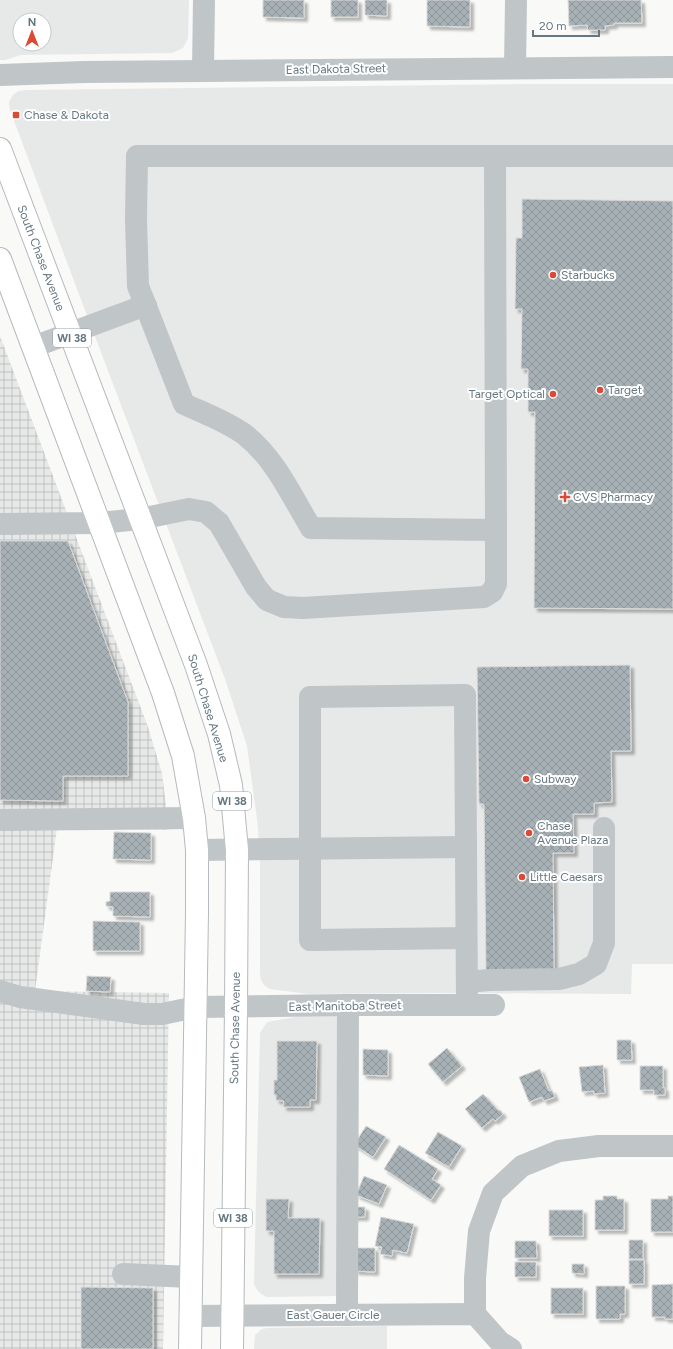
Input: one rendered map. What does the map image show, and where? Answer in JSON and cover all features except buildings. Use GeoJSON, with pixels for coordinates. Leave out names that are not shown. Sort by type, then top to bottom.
{"type":"FeatureCollection","features":[{"type":"Feature","properties":{"kind":"main road","name":"South Chase Avenue"},"geometry":{"type":"LineString","coordinates":[[0,149],[196,665],[219,734],[231,785],[236,850],[236,1007],[232,1349]]}},
{"type":"Feature","properties":{"kind":"main road"},"geometry":{"type":"LineString","coordinates":[[0,259],[165,700],[183,756],[194,818],[197,850],[196,1007],[190,1349]]}},
{"type":"Feature","properties":{"kind":"street"},"geometry":{"type":"LineString","coordinates":[[203,71],[204,0]]}},
{"type":"Feature","properties":{"kind":"street"},"geometry":{"type":"LineString","coordinates":[[515,68],[516,0]]}},
{"type":"Feature","properties":{"kind":"street","name":"East Dakota Street"},"geometry":{"type":"LineString","coordinates":[[0,75],[84,72],[673,67]]}},
{"type":"Feature","properties":{"kind":"street"},"geometry":{"type":"LineString","coordinates":[[496,530],[311,528],[273,465],[260,449],[244,434],[225,423],[184,404],[138,286],[136,219],[137,156],[673,156]]}},
{"type":"Feature","properties":{"kind":"street"},"geometry":{"type":"LineString","coordinates":[[0,524],[99,523],[140,519],[189,509],[206,512],[220,522],[256,587],[267,600],[284,606],[303,608],[484,597],[492,592],[496,584],[495,156]]}},
{"type":"Feature","properties":{"kind":"street"},"geometry":{"type":"LineString","coordinates":[[33,347],[146,305]]}},
{"type":"Feature","properties":{"kind":"street"},"geometry":{"type":"LineString","coordinates":[[466,938],[310,940],[310,697],[464,695],[467,1005]]}},
{"type":"Feature","properties":{"kind":"street"},"geometry":{"type":"LineString","coordinates":[[0,820],[194,818]]}},
{"type":"Feature","properties":{"kind":"street"},"geometry":{"type":"LineString","coordinates":[[467,982],[489,980],[559,979],[579,974],[596,964],[604,943],[604,828]]}},
{"type":"Feature","properties":{"kind":"street"},"geometry":{"type":"LineString","coordinates":[[197,850],[466,847]]}},
{"type":"Feature","properties":{"kind":"street","name":"East Manitoba Street"},"geometry":{"type":"LineString","coordinates":[[0,991],[20,997],[144,1014],[162,1014],[196,1007],[494,1005]]}},
{"type":"Feature","properties":{"kind":"street"},"geometry":{"type":"LineString","coordinates":[[347,1315],[348,1005]]}},
{"type":"Feature","properties":{"kind":"street"},"geometry":{"type":"LineString","coordinates":[[511,1349],[500,1342],[475,1314],[474,1278],[479,1231],[493,1193],[522,1166],[559,1151],[599,1146],[673,1146]]}},
{"type":"Feature","properties":{"kind":"street"},"geometry":{"type":"LineString","coordinates":[[123,1274],[191,1277]]}},
{"type":"Feature","properties":{"kind":"street","name":"East Gauer Circle"},"geometry":{"type":"LineString","coordinates":[[190,1316],[475,1314]]}},
{"type":"Feature","properties":{"kind":"shaded area"},"geometry":{"type":"Polygon","coordinates":[[[0,0],[189,0],[188,38],[183,48],[172,53],[21,55],[0,60],[0,0]]]}},
{"type":"Feature","properties":{"kind":"shaded area"},"geometry":{"type":"Polygon","coordinates":[[[522,84],[673,84],[673,964],[632,964],[631,994],[308,994],[270,989],[264,985],[261,980],[260,973],[260,854],[257,819],[247,746],[225,679],[80,297],[10,110],[9,102],[13,95],[18,91],[26,90],[522,84]]]}},
{"type":"Feature","properties":{"kind":"shaded area"},"geometry":{"type":"Polygon","coordinates":[[[0,336],[148,727],[162,773],[169,830],[57,828],[35,991],[169,993],[163,1349],[0,1349],[0,336]]]}},
{"type":"Feature","properties":{"kind":"shaded area"},"geometry":{"type":"Polygon","coordinates":[[[306,1015],[341,1015],[339,1296],[267,1297],[257,1290],[254,1284],[260,1033],[267,1022],[306,1015]]]}},
{"type":"Feature","properties":{"kind":"shaded area"},"geometry":{"type":"Polygon","coordinates":[[[387,1326],[387,1349],[254,1349],[255,1335],[262,1329],[267,1328],[387,1326]]]}},
{"type":"Feature","properties":{"kind":"place","name":"Chase & Dakota"},"geometry":{"type":"Point","coordinates":[16,115]}},
{"type":"Feature","properties":{"kind":"place","name":"Starbucks"},"geometry":{"type":"Point","coordinates":[553,275]}},
{"type":"Feature","properties":{"kind":"place","name":"Target"},"geometry":{"type":"Point","coordinates":[600,390]}},
{"type":"Feature","properties":{"kind":"place","name":"Target Optical"},"geometry":{"type":"Point","coordinates":[553,394]}},
{"type":"Feature","properties":{"kind":"place","name":"CVS Pharmacy"},"geometry":{"type":"Point","coordinates":[565,497]}},
{"type":"Feature","properties":{"kind":"place","name":"Subway"},"geometry":{"type":"Point","coordinates":[526,779]}},
{"type":"Feature","properties":{"kind":"place","name":"Chase Avenue Plaza"},"geometry":{"type":"Point","coordinates":[529,833]}},
{"type":"Feature","properties":{"kind":"place","name":"Little Caesars"},"geometry":{"type":"Point","coordinates":[522,877]}}]}
